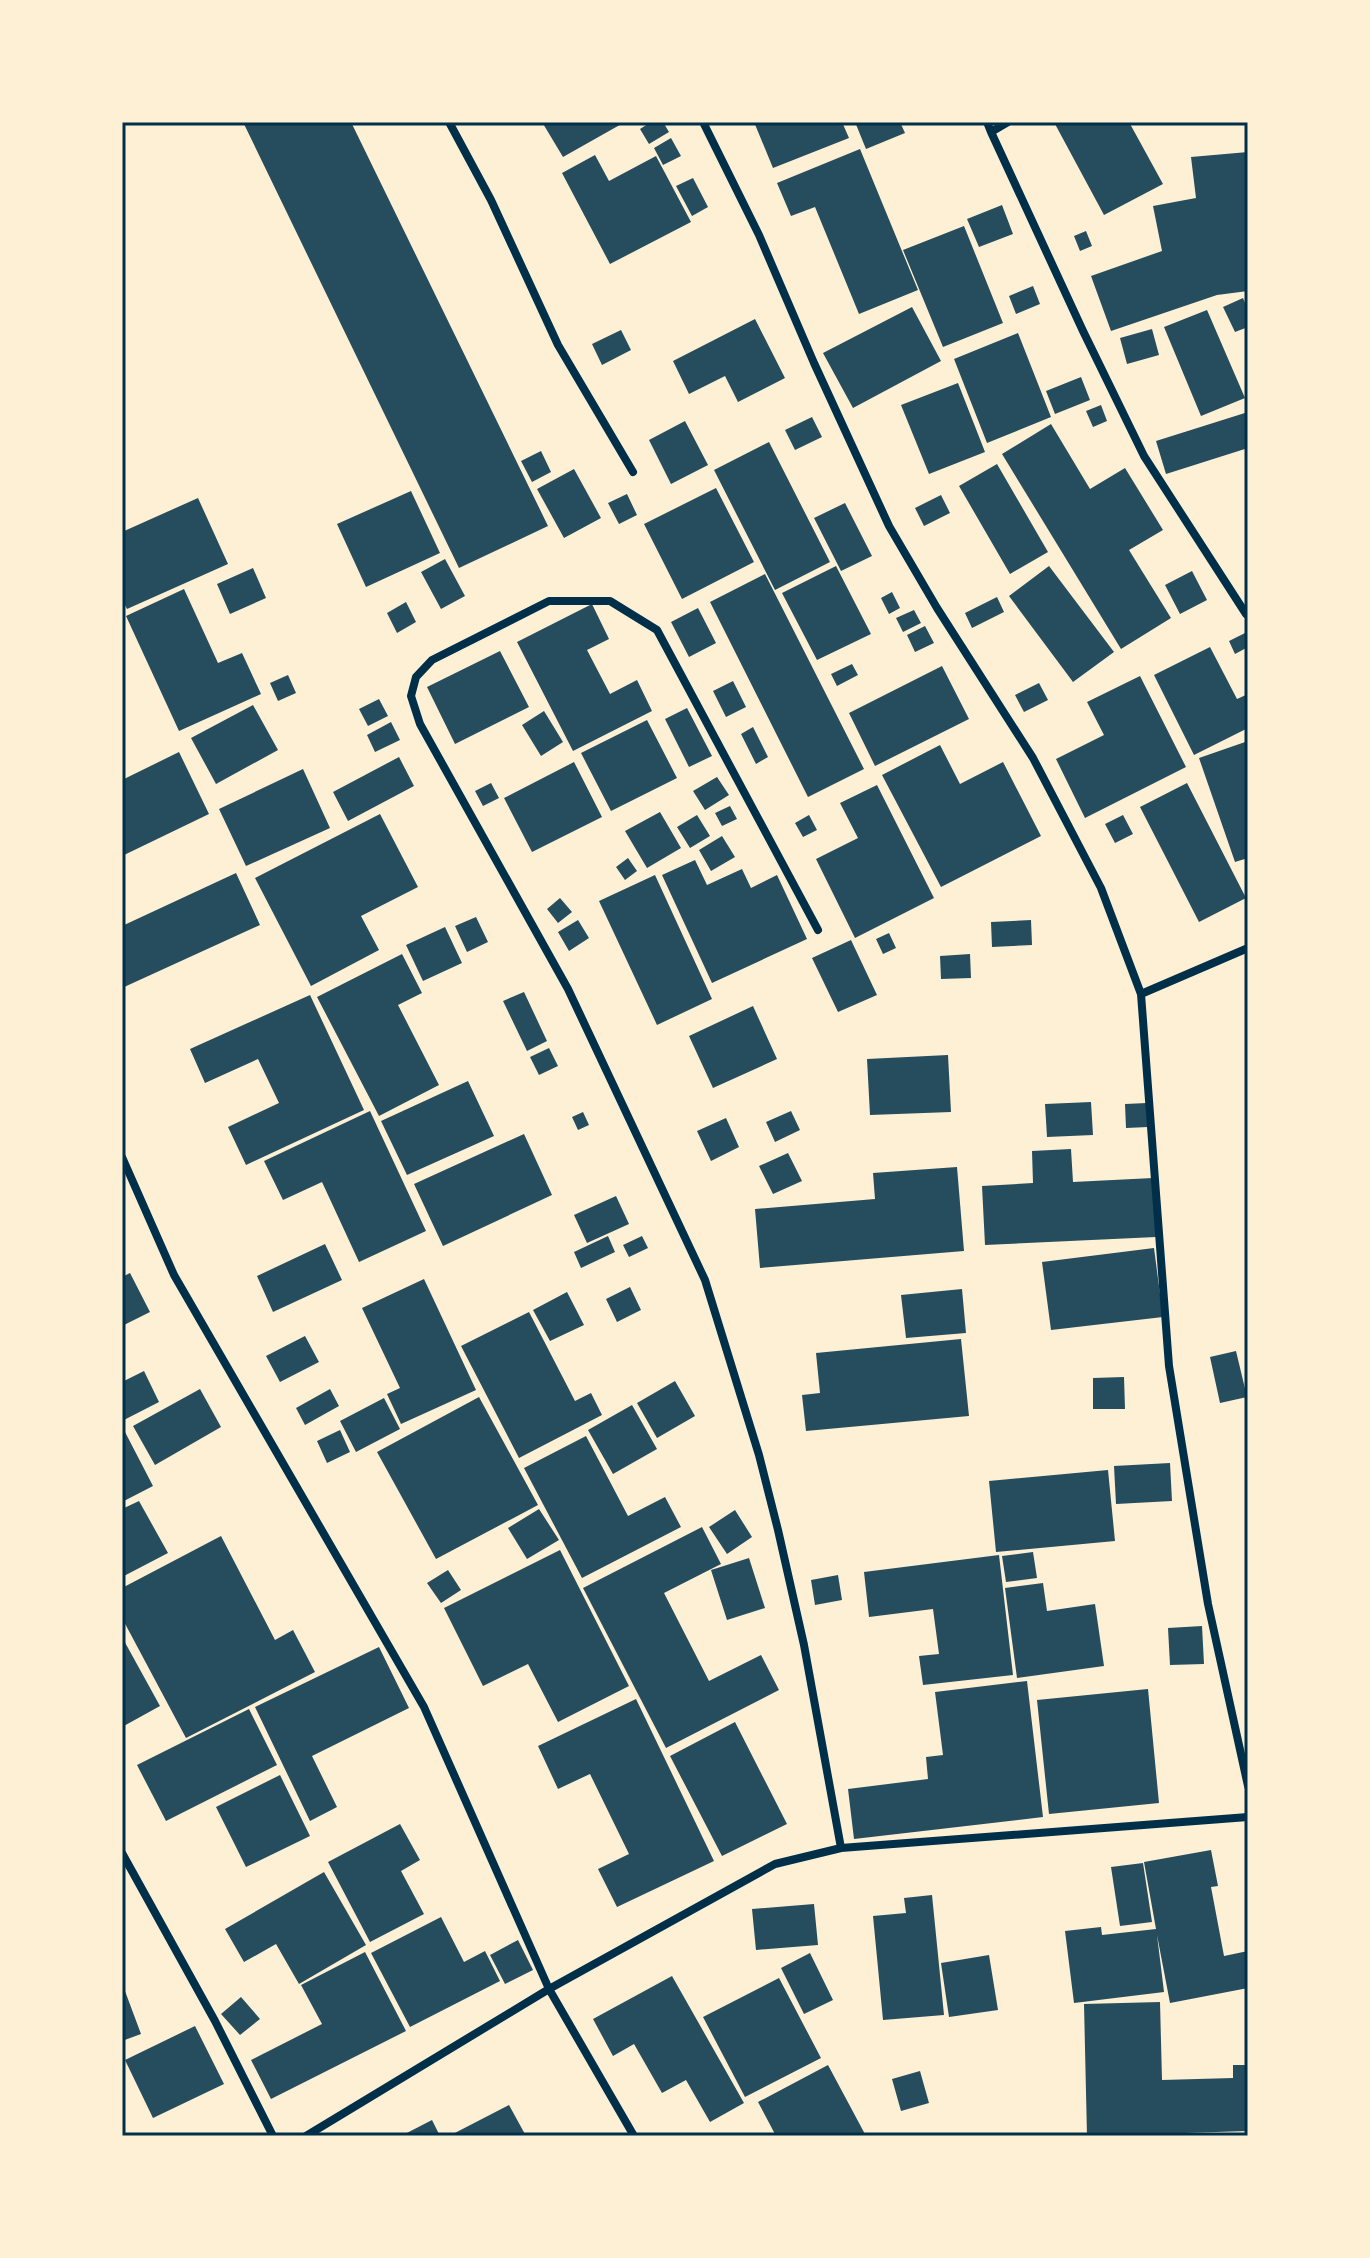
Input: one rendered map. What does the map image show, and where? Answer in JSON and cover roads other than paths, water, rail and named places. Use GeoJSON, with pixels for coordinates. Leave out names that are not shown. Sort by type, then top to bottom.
{"type":"FeatureCollection","features":[{"type":"Feature","properties":{"kind":"street"},"geometry":{"type":"LineString","coordinates":[[449,122],[491,200],[558,345],[633,472]]}},
{"type":"Feature","properties":{"kind":"street"},"geometry":{"type":"LineString","coordinates":[[703,122],[759,235],[889,526],[937,608],[1033,758],[1101,888],[1141,994],[1169,1366],[1208,1604],[1248,1786]]}},
{"type":"Feature","properties":{"kind":"street"},"geometry":{"type":"LineString","coordinates":[[987,122],[1144,456],[1246,614]]}},
{"type":"Feature","properties":{"kind":"street"},"geometry":{"type":"LineString","coordinates":[[991,132],[1008,122]]}},
{"type":"Feature","properties":{"kind":"street"},"geometry":{"type":"LineString","coordinates":[[818,930],[657,630],[610,601],[549,601],[432,660],[416,677],[411,696],[420,724],[568,989],[705,1280],[759,1455],[778,1530],[804,1645],[841,1848]]}},
{"type":"Feature","properties":{"kind":"street"},"geometry":{"type":"LineString","coordinates":[[1141,994],[1248,948]]}},
{"type":"Feature","properties":{"kind":"street"},"geometry":{"type":"LineString","coordinates":[[122,1157],[174,1275],[424,1707],[549,1989],[634,2136]]}},
{"type":"Feature","properties":{"kind":"street"},"geometry":{"type":"LineString","coordinates":[[306,2136],[549,1989],[775,1864],[841,1848],[1248,1817]]}},
{"type":"Feature","properties":{"kind":"street"},"geometry":{"type":"LineString","coordinates":[[122,1853],[215,2021],[273,2136]]}}]}
